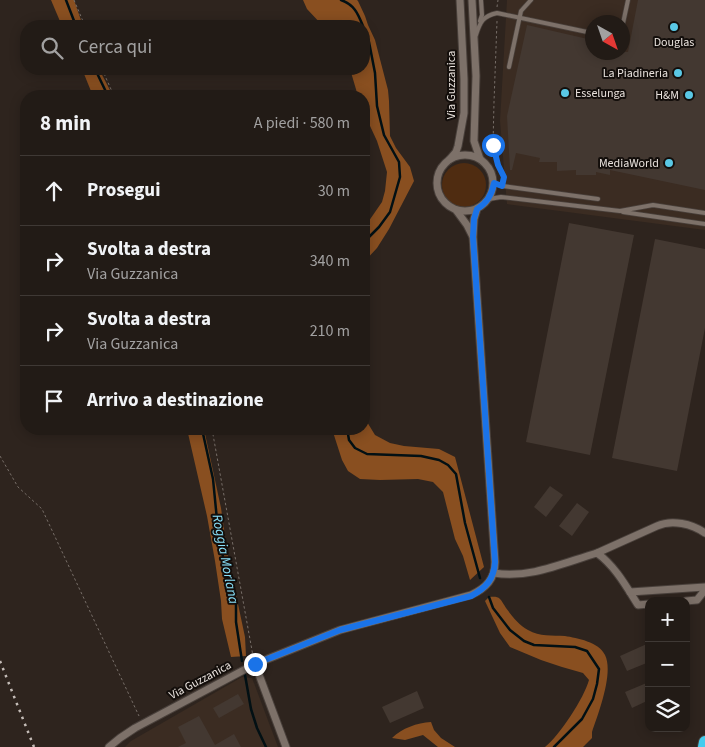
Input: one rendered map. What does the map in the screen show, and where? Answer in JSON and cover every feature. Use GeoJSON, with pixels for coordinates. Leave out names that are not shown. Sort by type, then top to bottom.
{"type":"FeatureCollection","features":[{"type":"Feature","properties":{"kind":"highway"},"geometry":{"type":"LineString","coordinates":[[704,747],[705,742]]}},
{"type":"Feature","properties":{"kind":"street","name":"Via Guzzanica"},"geometry":{"type":"LineString","coordinates":[[460,0],[464,113],[456,152],[445,164],[437,181],[438,190],[442,198],[456,210],[473,237]]}},
{"type":"Feature","properties":{"kind":"street","name":"Via Guzzanica"},"geometry":{"type":"LineString","coordinates":[[472,0],[476,89],[474,141],[480,159],[488,167],[494,183]]}},
{"type":"Feature","properties":{"kind":"street"},"geometry":{"type":"LineString","coordinates":[[445,164],[452,158],[461,156],[471,156],[480,159]]}},
{"type":"Feature","properties":{"kind":"street"},"geometry":{"type":"LineString","coordinates":[[456,210],[470,211],[484,205],[489,199],[494,183]]}},
{"type":"Feature","properties":{"kind":"street","name":"Via Guzzanica"},"geometry":{"type":"LineString","coordinates":[[109,747],[143,724],[255,664],[340,630],[471,596],[488,584],[494,573],[495,562],[473,237],[474,219],[477,209]]}},
{"type":"Feature","properties":{"kind":"street"},"geometry":{"type":"LineString","coordinates":[[494,573],[508,575],[549,568],[596,553],[666,522],[692,526],[705,533]]}},
{"type":"Feature","properties":{"kind":"street"},"geometry":{"type":"LineString","coordinates":[[596,553],[612,567],[638,605],[645,604]]}},
{"type":"Feature","properties":{"kind":"street"},"geometry":{"type":"LineString","coordinates":[[630,592],[705,589]]}},
{"type":"Feature","properties":{"kind":"street"},"geometry":{"type":"LineString","coordinates":[[690,601],[697,600],[705,589]]}},
{"type":"Feature","properties":{"kind":"street"},"geometry":{"type":"LineString","coordinates":[[255,664],[286,747]]}},
{"type":"Feature","properties":{"kind":"lane"},"geometry":{"type":"LineString","coordinates":[[475,57],[476,36],[482,15],[481,0]]}},
{"type":"Feature","properties":{"kind":"lane"},"geometry":{"type":"LineString","coordinates":[[509,67],[521,11],[531,0]]}},
{"type":"Feature","properties":{"kind":"lane"},"geometry":{"type":"LineString","coordinates":[[625,15],[628,0]]}},
{"type":"Feature","properties":{"kind":"lane"},"geometry":{"type":"LineString","coordinates":[[479,26],[483,19],[497,13],[585,32]]}},
{"type":"Feature","properties":{"kind":"lane"},"geometry":{"type":"LineString","coordinates":[[494,183],[502,186],[598,199]]}},
{"type":"Feature","properties":{"kind":"lane"},"geometry":{"type":"LineString","coordinates":[[489,199],[501,197],[620,211],[705,224]]}},
{"type":"Feature","properties":{"kind":"lane"},"geometry":{"type":"LineString","coordinates":[[620,211],[653,205],[705,213]]}},
{"type":"Feature","properties":{"kind":"path"},"geometry":{"type":"LineString","coordinates":[[74,0],[82,20]]}},
{"type":"Feature","properties":{"kind":"path"},"geometry":{"type":"LineString","coordinates":[[498,0],[493,145],[498,165],[504,177],[502,186]]}},
{"type":"Feature","properties":{"kind":"path"},"geometry":{"type":"LineString","coordinates":[[105,75],[111,90]]}},
{"type":"Feature","properties":{"kind":"path"},"geometry":{"type":"LineString","coordinates":[[213,435],[255,664]]}},
{"type":"Feature","properties":{"kind":"path"},"geometry":{"type":"LineString","coordinates":[[0,456],[18,487],[42,509],[143,724]]}},
{"type":"Feature","properties":{"kind":"shaded area"},"geometry":{"type":"Polygon","coordinates":[[[51,0],[74,0],[81,20],[59,20],[51,0]]]}},
{"type":"Feature","properties":{"kind":"shaded area"},"geometry":{"type":"Polygon","coordinates":[[[303,0],[357,0],[366,20],[317,20],[307,9],[303,0]]]}},
{"type":"Feature","properties":{"kind":"shaded area"},"geometry":{"type":"Polygon","coordinates":[[[507,0],[705,0],[705,230],[507,204],[500,121],[507,0]]]}},
{"type":"Feature","properties":{"kind":"shaded area"},"geometry":{"type":"Polygon","coordinates":[[[370,29],[375,40],[388,90],[390,136],[410,167],[414,181],[389,229],[370,256],[370,219],[382,202],[387,172],[370,126],[370,90],[356,90],[352,75],[370,75],[370,29]]]}},
{"type":"Feature","properties":{"kind":"shaded area"},"geometry":{"type":"Polygon","coordinates":[[[84,75],[102,75],[110,90],[91,90],[84,75]]]}},
{"type":"Feature","properties":{"kind":"shaded area"},"geometry":{"type":"Polygon","coordinates":[[[460,163],[468,163],[480,169],[486,185],[480,201],[468,207],[460,207],[448,201],[442,189],[442,181],[448,169],[460,163]]]}},
{"type":"Feature","properties":{"kind":"shaded area"},"geometry":{"type":"Polygon","coordinates":[[[370,427],[375,435],[390,443],[439,449],[455,457],[484,567],[470,580],[463,556],[455,539],[443,492],[433,482],[418,479],[360,479],[348,471],[342,460],[334,435],[370,435],[370,427]]]}},
{"type":"Feature","properties":{"kind":"shaded area"},"geometry":{"type":"Polygon","coordinates":[[[188,435],[205,435],[245,637],[246,656],[231,657],[222,619],[221,601],[207,516],[188,435]]]}},
{"type":"Feature","properties":{"kind":"shaded area"},"geometry":{"type":"Polygon","coordinates":[[[489,597],[500,599],[516,620],[528,630],[542,635],[565,636],[587,641],[598,647],[605,655],[608,672],[604,694],[592,732],[592,738],[583,747],[545,747],[558,734],[571,716],[589,680],[583,673],[541,660],[510,647],[500,633],[485,601],[489,597]]]}},
{"type":"Feature","properties":{"kind":"shaded area"},"geometry":{"type":"Polygon","coordinates":[[[242,677],[252,678],[278,747],[125,747],[131,741],[242,677]]]}},
{"type":"Feature","properties":{"kind":"shaded area"},"geometry":{"type":"Polygon","coordinates":[[[431,722],[434,730],[441,738],[455,747],[438,747],[423,735],[405,740],[392,738],[400,731],[431,722]]]}},
{"type":"Feature","properties":{"kind":"building"},"geometry":{"type":"Polygon","coordinates":[[[638,0],[705,0],[705,190],[610,170],[610,175],[596,172],[596,175],[576,175],[576,170],[557,171],[557,162],[539,162],[540,158],[516,153],[512,170],[510,170],[507,116],[527,25],[585,38],[585,60],[630,60],[630,42],[638,0]]]}},
{"type":"Feature","properties":{"kind":"building"},"geometry":{"type":"Polygon","coordinates":[[[569,223],[634,235],[590,455],[526,442],[569,223]]]}},
{"type":"Feature","properties":{"kind":"building"},"geometry":{"type":"Polygon","coordinates":[[[655,239],[705,249],[705,328],[677,471],[612,458],[655,239]]]}},
{"type":"Feature","properties":{"kind":"building"},"geometry":{"type":"Polygon","coordinates":[[[550,486],[563,495],[546,517],[534,507],[550,486]]]}},
{"type":"Feature","properties":{"kind":"building"},"geometry":{"type":"Polygon","coordinates":[[[577,503],[589,512],[572,536],[559,526],[577,503]]]}},
{"type":"Feature","properties":{"kind":"building"},"geometry":{"type":"Polygon","coordinates":[[[645,645],[645,664],[627,671],[620,656],[645,645]]]}},
{"type":"Feature","properties":{"kind":"building"},"geometry":{"type":"Polygon","coordinates":[[[645,684],[645,702],[632,708],[625,692],[645,684]]]}},
{"type":"Feature","properties":{"kind":"building"},"geometry":{"type":"Polygon","coordinates":[[[417,691],[424,708],[390,723],[382,707],[417,691]]]}},
{"type":"Feature","properties":{"kind":"building"},"geometry":{"type":"Polygon","coordinates":[[[238,694],[244,704],[219,718],[213,708],[238,694]]]}},
{"type":"Feature","properties":{"kind":"building"},"geometry":{"type":"Polygon","coordinates":[[[199,716],[215,745],[234,734],[241,747],[178,747],[186,743],[178,727],[199,716]]]}},
{"type":"Feature","properties":{"kind":"waterway","name":"Roggia Morlana"},"geometry":{"type":"LineString","coordinates":[[66,0],[74,20]]}},
{"type":"Feature","properties":{"kind":"waterway"},"geometry":{"type":"LineString","coordinates":[[341,0],[353,7],[360,20]]}},
{"type":"Feature","properties":{"kind":"waterway"},"geometry":{"type":"LineString","coordinates":[[370,47],[375,73],[377,106],[384,135],[399,162],[400,177],[390,212],[370,236]]}},
{"type":"Feature","properties":{"kind":"waterway","name":"Roggia Morlana"},"geometry":{"type":"LineString","coordinates":[[98,75],[105,90]]}},
{"type":"Feature","properties":{"kind":"waterway","name":"Roggia Morlana"},"geometry":{"type":"LineString","coordinates":[[203,435],[213,479],[218,530],[223,557],[236,602],[236,622],[242,661]]}},
{"type":"Feature","properties":{"kind":"waterway"},"geometry":{"type":"LineString","coordinates":[[348,435],[349,440],[355,448],[367,454],[421,456],[439,460],[448,465],[456,474],[465,523],[480,578]]}},
{"type":"Feature","properties":{"kind":"waterway"},"geometry":{"type":"LineString","coordinates":[[489,597],[493,608],[510,630],[524,641],[534,645],[575,647],[587,651],[599,669],[593,699],[582,719],[554,747]]}},
{"type":"Feature","properties":{"kind":"waterway","name":"Roggia Morlana"},"geometry":{"type":"LineString","coordinates":[[245,675],[251,709],[266,747]]}},
{"type":"Feature","properties":{"kind":"railway"},"geometry":{"type":"LineString","coordinates":[[0,661],[34,747]]}},
{"type":"Feature","properties":{"kind":"place","name":"Douglas"},"geometry":{"type":"Point","coordinates":[674,27]}},
{"type":"Feature","properties":{"kind":"place","name":"La Piadineria"},"geometry":{"type":"Point","coordinates":[678,73]}},
{"type":"Feature","properties":{"kind":"place","name":"Esselunga"},"geometry":{"type":"Point","coordinates":[565,93]}},
{"type":"Feature","properties":{"kind":"place","name":"H&M"},"geometry":{"type":"Point","coordinates":[689,95]}},
{"type":"Feature","properties":{"kind":"place","name":"MediaWorld"},"geometry":{"type":"Point","coordinates":[669,163]}},
{"type":"Feature","properties":{"kind":"route"},"geometry":{"type":"LineString","coordinates":[[255,664],[340,630],[471,596],[488,584],[494,573],[495,562],[473,237],[474,219],[477,209],[489,199],[494,183],[502,186],[504,180],[493,145]]}}]}
